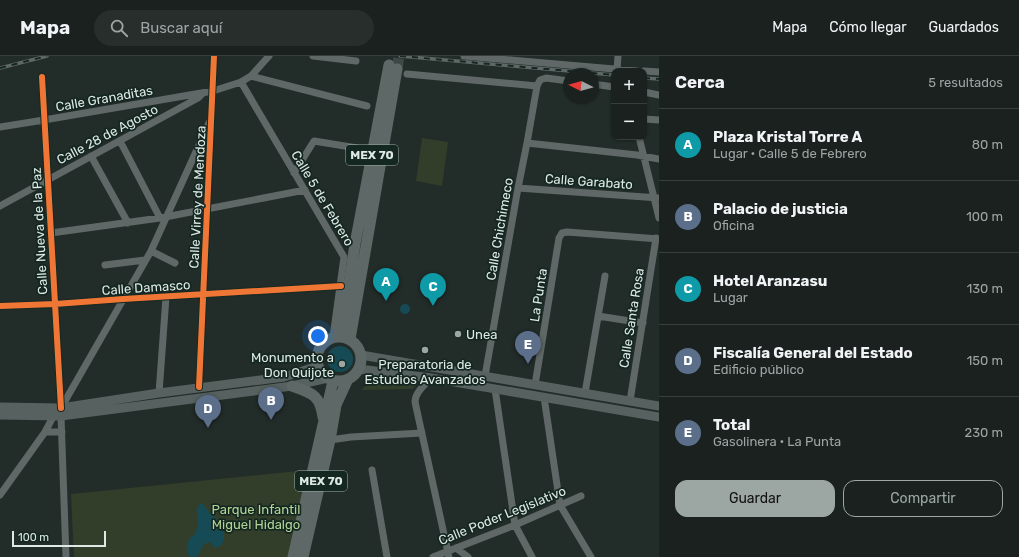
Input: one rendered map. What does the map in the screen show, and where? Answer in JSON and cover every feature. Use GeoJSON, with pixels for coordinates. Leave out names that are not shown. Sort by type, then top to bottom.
{"type":"FeatureCollection","features":[{"type":"Feature","properties":{"kind":"main road","name":"MEX 70"},"geometry":{"type":"LineString","coordinates":[[341,338],[393,67]]}},
{"type":"Feature","properties":{"kind":"main road"},"geometry":{"type":"LineString","coordinates":[[330,380],[322,374],[316,357],[319,349],[325,341],[341,338],[358,347],[361,355],[359,369],[431,378],[659,417]]}},
{"type":"Feature","properties":{"kind":"main road"},"geometry":{"type":"LineString","coordinates":[[361,355],[659,406]]}},
{"type":"Feature","properties":{"kind":"main road"},"geometry":{"type":"LineString","coordinates":[[0,407],[59,413],[159,393],[284,377],[318,366]]}},
{"type":"Feature","properties":{"kind":"main road","name":"MEX 70"},"geometry":{"type":"LineString","coordinates":[[303,557],[330,440],[336,405],[348,379],[355,375],[359,369]]}},
{"type":"Feature","properties":{"kind":"main road"},"geometry":{"type":"LineString","coordinates":[[0,415],[59,413],[292,386],[330,380],[342,381],[348,379]]}},
{"type":"Feature","properties":{"kind":"main road","name":"MEX 70"},"geometry":{"type":"LineString","coordinates":[[293,557],[324,420],[330,380]]}},
{"type":"Feature","properties":{"kind":"main road"},"geometry":{"type":"LineString","coordinates":[[292,386],[313,394],[319,402],[324,420]]}},
{"type":"Feature","properties":{"kind":"street","name":"Calle Virrey de Mendoza"},"geometry":{"type":"LineString","coordinates":[[199,387],[214,56]]}},
{"type":"Feature","properties":{"kind":"street","name":"Calle Granaditas"},"geometry":{"type":"LineString","coordinates":[[0,127],[213,91],[241,82],[251,76],[269,56]]}},
{"type":"Feature","properties":{"kind":"street"},"geometry":{"type":"LineString","coordinates":[[313,56],[356,61]]}},
{"type":"Feature","properties":{"kind":"street"},"geometry":{"type":"LineString","coordinates":[[464,56],[549,59],[611,69]]}},
{"type":"Feature","properties":{"kind":"street"},"geometry":{"type":"LineString","coordinates":[[617,68],[618,56]]}},
{"type":"Feature","properties":{"kind":"street"},"geometry":{"type":"LineString","coordinates":[[647,71],[659,72]]}},
{"type":"Feature","properties":{"kind":"street"},"geometry":{"type":"LineString","coordinates":[[407,74],[537,86],[540,80],[546,78],[563,80]]}},
{"type":"Feature","properties":{"kind":"street"},"geometry":{"type":"LineString","coordinates":[[251,76],[367,106]]}},
{"type":"Feature","properties":{"kind":"street","name":"Calle Nueva de la Paz"},"geometry":{"type":"LineString","coordinates":[[42,77],[55,304],[59,413],[62,432],[66,557]]}},
{"type":"Feature","properties":{"kind":"street","name":"Calle 5 de Febrero"},"geometry":{"type":"LineString","coordinates":[[241,82],[344,257],[341,286],[341,338]]}},
{"type":"Feature","properties":{"kind":"street"},"geometry":{"type":"LineString","coordinates":[[599,85],[611,87]]}},
{"type":"Feature","properties":{"kind":"street","name":"Calle Chichimeco"},"geometry":{"type":"LineString","coordinates":[[485,376],[537,86]]}},
{"type":"Feature","properties":{"kind":"street","name":"Calle 28 de Agosto"},"geometry":{"type":"LineString","coordinates":[[0,206],[198,98],[203,93]]}},
{"type":"Feature","properties":{"kind":"street"},"geometry":{"type":"LineString","coordinates":[[647,93],[659,95]]}},
{"type":"Feature","properties":{"kind":"street"},"geometry":{"type":"LineString","coordinates":[[0,495],[59,413],[151,251],[163,218],[211,119]]}},
{"type":"Feature","properties":{"kind":"street"},"geometry":{"type":"LineString","coordinates":[[647,119],[659,120]]}},
{"type":"Feature","properties":{"kind":"street"},"geometry":{"type":"LineString","coordinates":[[640,140],[656,197],[659,218]]}},
{"type":"Feature","properties":{"kind":"street"},"geometry":{"type":"LineString","coordinates":[[120,141],[163,218]]}},
{"type":"Feature","properties":{"kind":"street"},"geometry":{"type":"LineString","coordinates":[[294,173],[314,141],[357,148]]}},
{"type":"Feature","properties":{"kind":"street"},"geometry":{"type":"LineString","coordinates":[[527,143],[659,159]]}},
{"type":"Feature","properties":{"kind":"street"},"geometry":{"type":"LineString","coordinates":[[91,156],[128,223]]}},
{"type":"Feature","properties":{"kind":"street","name":"Calle Garabato"},"geometry":{"type":"LineString","coordinates":[[518,188],[656,197]]}},
{"type":"Feature","properties":{"kind":"street"},"geometry":{"type":"LineString","coordinates":[[51,233],[163,218],[207,208],[305,190]]}},
{"type":"Feature","properties":{"kind":"street","name":"La Punta"},"geometry":{"type":"LineString","coordinates":[[535,385],[559,238],[562,233],[567,232],[658,239]]}},
{"type":"Feature","properties":{"kind":"street","name":"Calle Santa Rosa"},"geometry":{"type":"LineString","coordinates":[[630,401],[658,239]]}},
{"type":"Feature","properties":{"kind":"street"},"geometry":{"type":"LineString","coordinates":[[151,251],[175,262]]}},
{"type":"Feature","properties":{"kind":"street"},"geometry":{"type":"LineString","coordinates":[[105,265],[145,260]]}},
{"type":"Feature","properties":{"kind":"street"},"geometry":{"type":"LineString","coordinates":[[585,393],[605,276]]}},
{"type":"Feature","properties":{"kind":"street","name":"Calle Damasco"},"geometry":{"type":"LineString","coordinates":[[0,306],[55,304],[341,286]]}},
{"type":"Feature","properties":{"kind":"street"},"geometry":{"type":"LineString","coordinates":[[159,393],[166,297]]}},
{"type":"Feature","properties":{"kind":"street"},"geometry":{"type":"LineString","coordinates":[[598,316],[643,323]]}},
{"type":"Feature","properties":{"kind":"street"},"geometry":{"type":"LineString","coordinates":[[431,378],[415,397],[449,554]]}},
{"type":"Feature","properties":{"kind":"street"},"geometry":{"type":"LineString","coordinates":[[495,389],[515,526],[532,557]]}},
{"type":"Feature","properties":{"kind":"street"},"geometry":{"type":"LineString","coordinates":[[544,397],[560,505],[591,557]]}},
{"type":"Feature","properties":{"kind":"street"},"geometry":{"type":"LineString","coordinates":[[46,432],[62,432]]}},
{"type":"Feature","properties":{"kind":"street"},"geometry":{"type":"LineString","coordinates":[[330,440],[351,437],[422,433]]}},
{"type":"Feature","properties":{"kind":"street"},"geometry":{"type":"LineString","coordinates":[[372,470],[388,557]]}},
{"type":"Feature","properties":{"kind":"street","name":"Calle Poder Legislativo"},"geometry":{"type":"LineString","coordinates":[[433,557],[449,554],[456,548],[515,526],[581,496]]}},
{"type":"Feature","properties":{"kind":"street"},"geometry":{"type":"LineString","coordinates":[[456,548],[468,557]]}},
{"type":"Feature","properties":{"kind":"green space"},"geometry":{"type":"Polygon","coordinates":[[[422,138],[448,142],[442,186],[416,181],[422,138]]]}},
{"type":"Feature","properties":{"kind":"green space"},"geometry":{"type":"Polygon","coordinates":[[[374,379],[404,383],[409,380],[420,382],[412,389],[361,390],[374,379]]]}},
{"type":"Feature","properties":{"kind":"green space","name":"Parque Infantil Miguel Hidalgo"},"geometry":{"type":"Polygon","coordinates":[[[308,470],[288,557],[74,557],[71,494],[308,470]]]}},
{"type":"Feature","properties":{"kind":"water"},"geometry":{"type":"Polygon","coordinates":[[[405,304],[410,309],[405,314],[400,309],[405,304]]]}},
{"type":"Feature","properties":{"kind":"water"},"geometry":{"type":"Polygon","coordinates":[[[340,346],[349,350],[353,359],[349,368],[340,372],[331,368],[327,359],[331,350],[340,346]]]}},
{"type":"Feature","properties":{"kind":"water"},"geometry":{"type":"Polygon","coordinates":[[[200,504],[203,504],[220,523],[224,532],[224,538],[219,547],[215,548],[210,542],[204,544],[197,557],[190,557],[187,551],[187,544],[195,534],[198,522],[197,510],[200,504]]]}},
{"type":"Feature","properties":{"kind":"tunnel"},"geometry":{"type":"LineString","coordinates":[[397,69],[399,56]]}},
{"type":"Feature","properties":{"kind":"railway"},"geometry":{"type":"LineString","coordinates":[[0,68],[47,56]]}},
{"type":"Feature","properties":{"kind":"railway"},"geometry":{"type":"LineString","coordinates":[[400,56],[611,75]]}},
{"type":"Feature","properties":{"kind":"railway"},"geometry":{"type":"LineString","coordinates":[[647,78],[659,79]]}},
{"type":"Feature","properties":{"kind":"cycle path"},"geometry":{"type":"LineString","coordinates":[[199,387],[214,56]]}},
{"type":"Feature","properties":{"kind":"cycle path"},"geometry":{"type":"LineString","coordinates":[[42,77],[61,408]]}},
{"type":"Feature","properties":{"kind":"cycle path"},"geometry":{"type":"LineString","coordinates":[[0,306],[55,304],[341,286]]}},
{"type":"Feature","properties":{"kind":"place","name":"Plaza Kristal Torre A"},"geometry":{"type":"Point","coordinates":[386,301]}},
{"type":"Feature","properties":{"kind":"place","name":"Hotel Aranzasu"},"geometry":{"type":"Point","coordinates":[433,306]}},
{"type":"Feature","properties":{"kind":"place","name":"Unea"},"geometry":{"type":"Point","coordinates":[458,334]}},
{"type":"Feature","properties":{"kind":"place","name":"Preparatoria de Estudios Avanzados"},"geometry":{"type":"Point","coordinates":[425,350]}},
{"type":"Feature","properties":{"kind":"place","name":"Monumento a Don Quijote"},"geometry":{"type":"Point","coordinates":[342,364]}},
{"type":"Feature","properties":{"kind":"place","name":"Total"},"geometry":{"type":"Point","coordinates":[528,364]}},
{"type":"Feature","properties":{"kind":"place","name":"Palacio de justicia"},"geometry":{"type":"Point","coordinates":[271,420]}},
{"type":"Feature","properties":{"kind":"place","name":"Fiscalía General del Estado"},"geometry":{"type":"Point","coordinates":[208,428]}}]}
